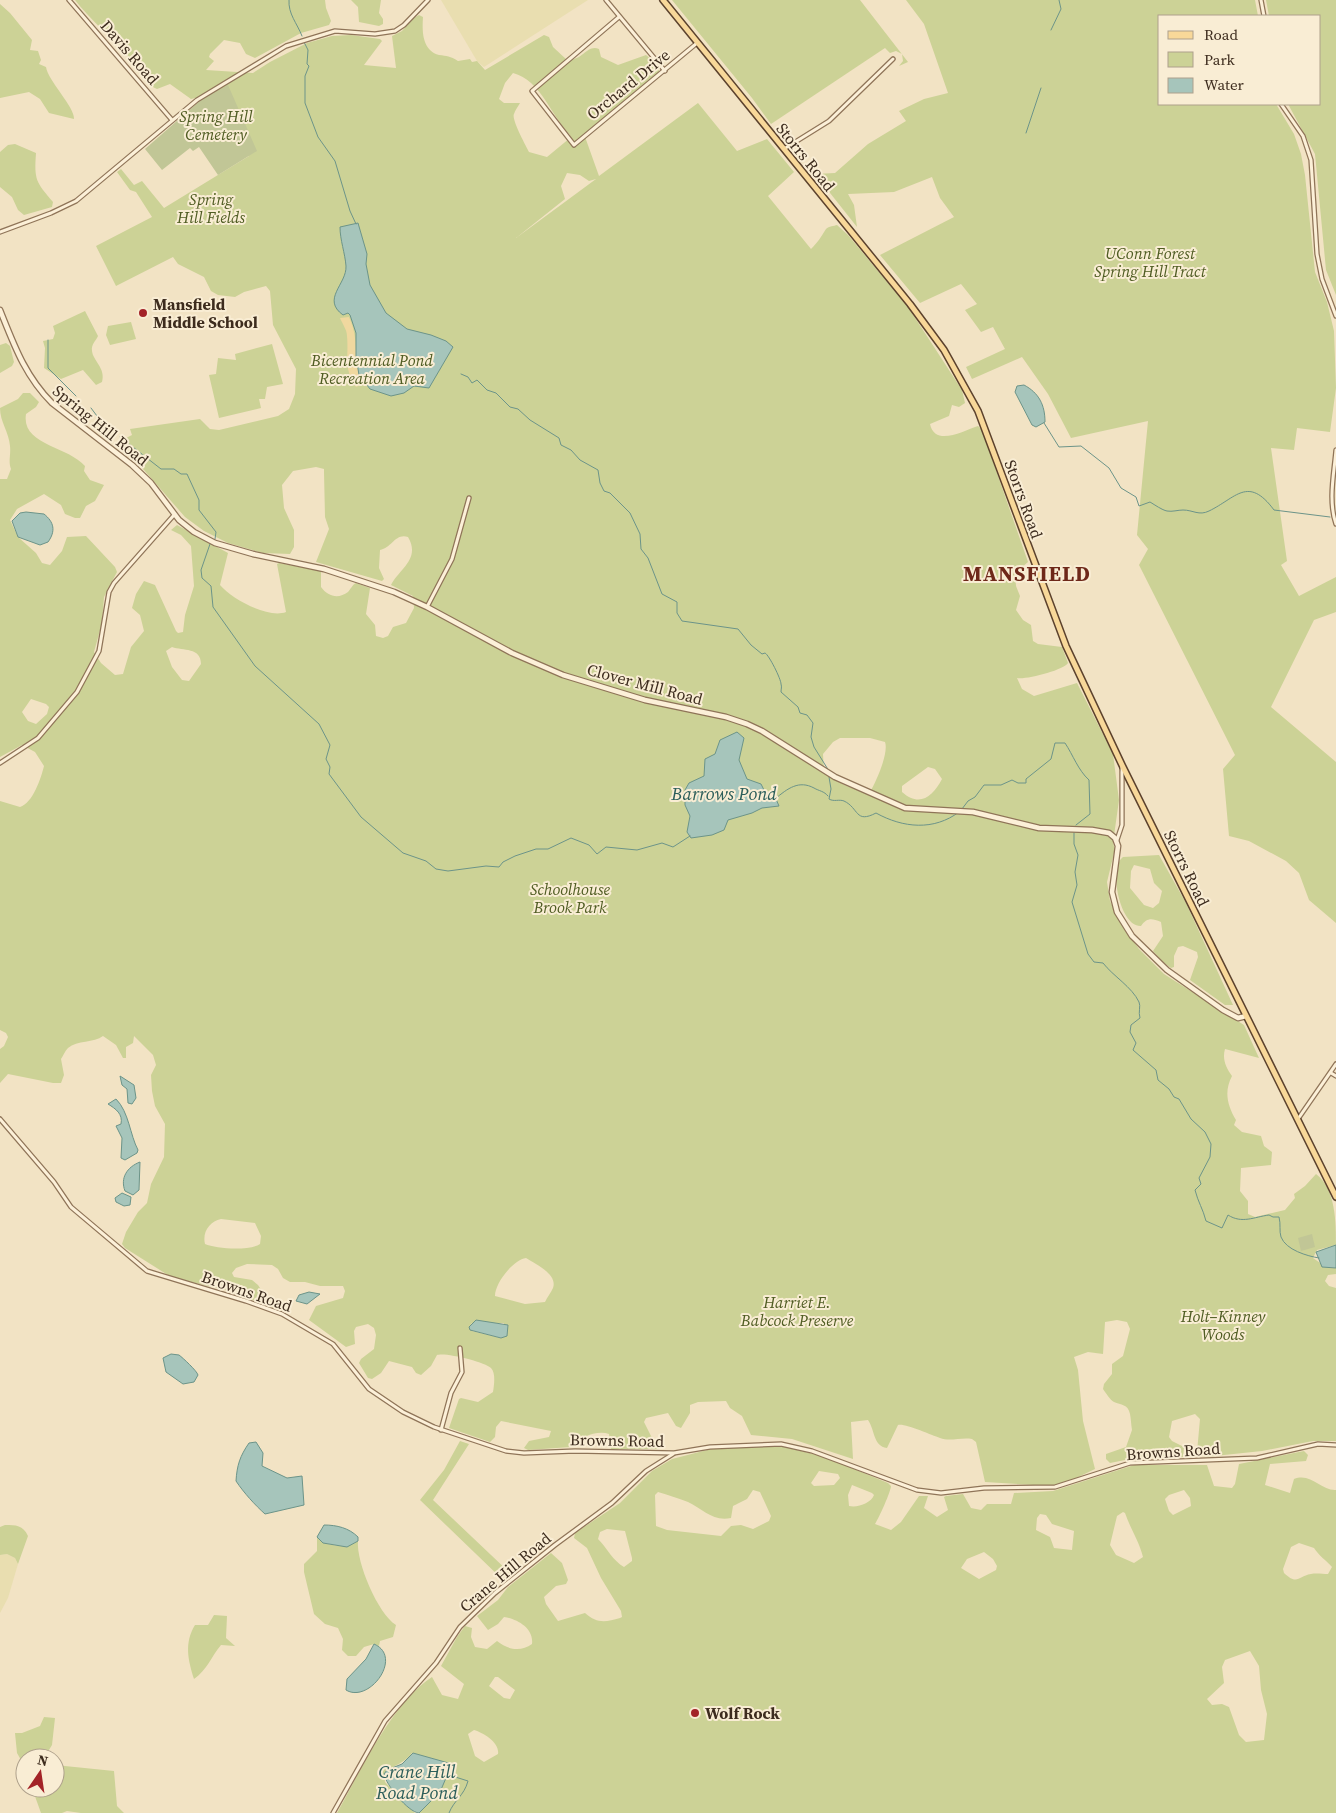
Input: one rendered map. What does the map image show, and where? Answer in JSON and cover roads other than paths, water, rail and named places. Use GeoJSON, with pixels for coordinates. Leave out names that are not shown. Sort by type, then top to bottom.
{"type":"FeatureCollection","features":[{"type":"Feature","properties":{"kind":"main road","name":"Storrs Road"},"geometry":{"type":"LineString","coordinates":[[664,0],[919,314],[962,380],[992,446],[1022,534],[1066,646],[1122,765],[1336,1198]]}},
{"type":"Feature","properties":{"kind":"street","name":"Davis Road"},"geometry":{"type":"LineString","coordinates":[[69,0],[172,120]]}},
{"type":"Feature","properties":{"kind":"street"},"geometry":{"type":"LineString","coordinates":[[0,232],[51,213],[76,201],[197,100],[286,46],[335,31],[375,34],[394,31],[404,25],[428,0]]}},
{"type":"Feature","properties":{"kind":"street"},"geometry":{"type":"LineString","coordinates":[[606,0],[665,72]]}},
{"type":"Feature","properties":{"kind":"street"},"geometry":{"type":"LineString","coordinates":[[1261,0],[1264,15]]}},
{"type":"Feature","properties":{"kind":"street","name":"Orchard Drive"},"geometry":{"type":"LineString","coordinates":[[619,17],[532,91],[574,145],[698,43]]}},
{"type":"Feature","properties":{"kind":"street"},"geometry":{"type":"LineString","coordinates":[[784,149],[829,121],[894,59]]}},
{"type":"Feature","properties":{"kind":"street"},"geometry":{"type":"LineString","coordinates":[[1282,105],[1303,136],[1310,160],[1317,254],[1322,278],[1336,316]]}},
{"type":"Feature","properties":{"kind":"street","name":"Spring Hill Road"},"geometry":{"type":"LineString","coordinates":[[0,310],[21,362],[40,391],[52,403],[132,465],[151,483],[174,515]]}},
{"type":"Feature","properties":{"kind":"street"},"geometry":{"type":"LineString","coordinates":[[1336,450],[1332,498],[1336,524]]}},
{"type":"Feature","properties":{"kind":"street"},"geometry":{"type":"LineString","coordinates":[[427,607],[452,559],[469,498]]}},
{"type":"Feature","properties":{"kind":"street"},"geometry":{"type":"LineString","coordinates":[[0,763],[38,738],[77,692],[99,651],[105,604],[114,583],[174,515]]}},
{"type":"Feature","properties":{"kind":"street","name":"Clover Mill Road"},"geometry":{"type":"LineString","coordinates":[[174,515],[194,532],[215,543],[252,554],[324,569],[394,592],[427,607],[512,654],[564,674],[646,700],[726,717],[747,724],[762,731],[835,777],[905,808],[961,812],[1038,828],[1106,832],[1117,841]]}},
{"type":"Feature","properties":{"kind":"street"},"geometry":{"type":"LineString","coordinates":[[1122,765],[1122,824],[1117,841],[1118,850],[1112,892],[1117,912],[1132,936],[1167,970],[1223,1010],[1238,1018],[1246,1016]]}},
{"type":"Feature","properties":{"kind":"street"},"geometry":{"type":"LineString","coordinates":[[1298,1120],[1336,1064]]}},
{"type":"Feature","properties":{"kind":"street"},"geometry":{"type":"LineString","coordinates":[[1331,1073],[1336,1076]]}},
{"type":"Feature","properties":{"kind":"street","name":"Browns Road"},"geometry":{"type":"LineString","coordinates":[[0,1119],[48,1175],[71,1207],[146,1270],[264,1307],[314,1331],[333,1344],[364,1384],[375,1394],[413,1418],[441,1430],[516,1452],[575,1450],[674,1453],[718,1446],[781,1444],[812,1451],[916,1490],[941,1493],[984,1488],[1055,1487],[1130,1463],[1257,1458],[1318,1444],[1336,1446]]}},
{"type":"Feature","properties":{"kind":"street"},"geometry":{"type":"LineString","coordinates":[[441,1430],[451,1393],[462,1372],[460,1348]]}},
{"type":"Feature","properties":{"kind":"street","name":"Crane Hill Road"},"geometry":{"type":"LineString","coordinates":[[332,1813],[385,1721],[436,1663],[460,1627],[496,1592],[612,1503],[646,1472],[674,1453]]}},
{"type":"Feature","properties":{"kind":"water"},"geometry":{"type":"Polygon","coordinates":[[[358,223],[367,254],[366,264],[370,285],[386,313],[407,329],[431,335],[446,341],[453,347],[429,388],[414,386],[404,393],[391,396],[370,389],[359,375],[356,357],[356,333],[350,315],[348,313],[343,315],[334,303],[346,266],[340,227],[358,223]]]}},
{"type":"Feature","properties":{"kind":"water"},"geometry":{"type":"Polygon","coordinates":[[[1024,385],[1034,392],[1044,410],[1045,422],[1036,427],[1032,425],[1015,392],[1017,386],[1024,385]]]}},
{"type":"Feature","properties":{"kind":"water"},"geometry":{"type":"Polygon","coordinates":[[[20,513],[44,514],[50,520],[53,530],[48,542],[40,545],[18,537],[12,521],[20,513]]]}},
{"type":"Feature","properties":{"kind":"water","name":"Barrows Pond"},"geometry":{"type":"Polygon","coordinates":[[[737,732],[744,738],[739,760],[747,779],[761,784],[766,794],[776,799],[779,806],[762,808],[728,820],[724,830],[712,835],[691,838],[687,832],[690,816],[685,805],[685,790],[689,783],[704,776],[705,759],[715,754],[720,740],[737,732]]]}},
{"type":"Feature","properties":{"kind":"water"},"geometry":{"type":"Polygon","coordinates":[[[120,1076],[134,1085],[136,1098],[132,1104],[128,1103],[127,1089],[122,1085],[120,1076]]]}},
{"type":"Feature","properties":{"kind":"water"},"geometry":{"type":"Polygon","coordinates":[[[116,1099],[124,1110],[138,1150],[137,1153],[125,1160],[121,1158],[122,1138],[116,1126],[121,1124],[121,1117],[108,1104],[116,1099]]]}},
{"type":"Feature","properties":{"kind":"water"},"geometry":{"type":"Polygon","coordinates":[[[140,1162],[139,1190],[133,1195],[125,1191],[124,1177],[131,1167],[140,1162]]]}},
{"type":"Feature","properties":{"kind":"water"},"geometry":{"type":"Polygon","coordinates":[[[122,1193],[131,1197],[130,1205],[124,1206],[116,1202],[115,1198],[122,1193]]]}},
{"type":"Feature","properties":{"kind":"water"},"geometry":{"type":"Polygon","coordinates":[[[1336,1245],[1336,1268],[1322,1267],[1316,1252],[1336,1245]]]}},
{"type":"Feature","properties":{"kind":"water"},"geometry":{"type":"Polygon","coordinates":[[[309,1292],[320,1294],[307,1304],[296,1301],[299,1295],[309,1292]]]}},
{"type":"Feature","properties":{"kind":"water"},"geometry":{"type":"Polygon","coordinates":[[[476,1320],[508,1325],[507,1336],[501,1338],[470,1330],[469,1327],[476,1320]]]}},
{"type":"Feature","properties":{"kind":"water"},"geometry":{"type":"Polygon","coordinates":[[[171,1354],[179,1355],[195,1371],[198,1375],[194,1382],[183,1384],[166,1372],[163,1358],[171,1354]]]}},
{"type":"Feature","properties":{"kind":"water"},"geometry":{"type":"Polygon","coordinates":[[[256,1442],[263,1453],[262,1466],[287,1478],[302,1476],[304,1505],[265,1514],[242,1490],[236,1481],[238,1465],[249,1443],[256,1442]]]}},
{"type":"Feature","properties":{"kind":"water"},"geometry":{"type":"Polygon","coordinates":[[[324,1525],[347,1529],[358,1537],[358,1541],[347,1547],[323,1543],[317,1537],[324,1525]]]}},
{"type":"Feature","properties":{"kind":"water"},"geometry":{"type":"Polygon","coordinates":[[[374,1644],[382,1650],[386,1659],[380,1677],[364,1691],[355,1693],[346,1690],[347,1679],[366,1659],[374,1644]]]}},
{"type":"Feature","properties":{"kind":"water","name":"Crane Hill Road Pond"},"geometry":{"type":"Polygon","coordinates":[[[413,1753],[452,1764],[440,1792],[419,1813],[409,1808],[398,1797],[384,1774],[387,1770],[402,1764],[413,1753]]]}},
{"type":"Feature","properties":{"kind":"waterway"},"geometry":{"type":"LineString","coordinates":[[289,0],[291,14],[302,36]]}},
{"type":"Feature","properties":{"kind":"waterway"},"geometry":{"type":"LineString","coordinates":[[1051,30],[1061,9],[1059,0]]}},
{"type":"Feature","properties":{"kind":"waterway"},"geometry":{"type":"LineString","coordinates":[[304,42],[308,50],[307,64],[309,66],[305,76],[305,103],[318,137],[335,161],[350,211],[356,224]]}},
{"type":"Feature","properties":{"kind":"waterway"},"geometry":{"type":"LineString","coordinates":[[1026,133],[1041,88]]}},
{"type":"Feature","properties":{"kind":"waterway"},"geometry":{"type":"LineString","coordinates":[[48,340],[48,368],[76,396]]}},
{"type":"Feature","properties":{"kind":"waterway"},"geometry":{"type":"LineString","coordinates":[[461,374],[468,377],[472,383],[477,380],[487,390],[496,393],[510,407],[518,409],[530,420],[559,438],[561,445],[571,450],[580,460],[598,470],[600,483],[604,491],[610,493],[630,513],[640,534],[641,549],[648,558],[662,594],[677,602],[677,613],[682,621],[738,629],[751,645],[762,654],[765,653],[767,655],[779,677],[781,692],[798,707],[800,713],[807,715],[813,723],[811,737],[814,747],[829,771]]}},
{"type":"Feature","properties":{"kind":"waterway"},"geometry":{"type":"LineString","coordinates":[[91,408],[103,424]]}},
{"type":"Feature","properties":{"kind":"waterway"},"geometry":{"type":"LineString","coordinates":[[1044,423],[1059,447],[1081,446],[1109,468],[1121,488],[1136,497],[1139,506],[1150,502],[1167,511],[1187,510],[1202,513],[1242,492],[1249,492],[1265,499],[1274,510],[1330,517]]}},
{"type":"Feature","properties":{"kind":"waterway"},"geometry":{"type":"LineString","coordinates":[[120,437],[161,469],[174,469],[181,474],[187,474],[199,500],[199,510],[216,532],[215,539]]}},
{"type":"Feature","properties":{"kind":"waterway"},"geometry":{"type":"LineString","coordinates":[[210,544],[201,570],[202,578],[211,586],[213,607],[255,666],[319,724],[330,745],[326,759],[330,767],[329,774],[361,817],[403,853],[426,861],[436,869],[448,871],[486,866],[499,867],[503,862],[515,856],[536,849],[548,849],[571,838],[589,845],[597,854],[606,847],[637,850],[662,843],[673,847],[690,836]]}},
{"type":"Feature","properties":{"kind":"waterway"},"geometry":{"type":"LineString","coordinates":[[962,809],[984,785],[1001,785],[1012,780],[1018,783],[1026,783],[1026,779],[1051,759],[1055,743],[1065,743],[1089,780],[1090,814],[1076,825]]}},
{"type":"Feature","properties":{"kind":"waterway"},"geometry":{"type":"LineString","coordinates":[[829,777],[831,789],[829,799],[844,801],[864,817],[876,813],[897,822],[929,825],[949,818],[959,812]]}},
{"type":"Feature","properties":{"kind":"waterway"},"geometry":{"type":"LineString","coordinates":[[775,799],[798,785],[809,786],[828,796]]}},
{"type":"Feature","properties":{"kind":"waterway"},"geometry":{"type":"LineString","coordinates":[[1074,833],[1074,844],[1078,855],[1075,872],[1077,885],[1072,902],[1088,954],[1094,962],[1103,963],[1136,997],[1140,1004],[1140,1018],[1131,1025],[1130,1032],[1136,1043],[1133,1050],[1156,1070],[1158,1080],[1169,1089],[1174,1097],[1179,1099],[1191,1119],[1205,1132],[1211,1144],[1210,1157],[1199,1178],[1201,1184],[1195,1190],[1206,1221],[1222,1228],[1228,1215],[1238,1219],[1269,1215],[1279,1217],[1280,1232],[1284,1242],[1292,1249],[1319,1258]]}},
{"type":"Feature","properties":{"kind":"waterway"},"geometry":{"type":"LineString","coordinates":[[449,1775],[468,1781],[449,1813]]}},
{"type":"Feature","properties":{"kind":"place","name":"Mansfield Middle School"},"geometry":{"type":"Point","coordinates":[143,313]}},
{"type":"Feature","properties":{"kind":"place","name":"Wolf Rock"},"geometry":{"type":"Point","coordinates":[695,1713]}},
{"type":"Feature","properties":{"kind":"district","name":"MANSFIELD"},"geometry":{"type":"Point","coordinates":[1027,573]}},
{"type":"Feature","properties":{"kind":"park label","name":"Spring Hill Cemetery"},"geometry":{"type":"Point","coordinates":[216,125]}},
{"type":"Feature","properties":{"kind":"park label","name":"Spring Hill Fields"},"geometry":{"type":"Point","coordinates":[211,208]}},
{"type":"Feature","properties":{"kind":"park label","name":"UConn Forest Spring Hill Tract"},"geometry":{"type":"Point","coordinates":[1150,262]}},
{"type":"Feature","properties":{"kind":"park label","name":"Bicentennial Pond Recreation Area"},"geometry":{"type":"Point","coordinates":[372,369]}},
{"type":"Feature","properties":{"kind":"park label","name":"Schoolhouse Brook Park"},"geometry":{"type":"Point","coordinates":[570,898]}},
{"type":"Feature","properties":{"kind":"park label","name":"Harriet E. Babcock Preserve"},"geometry":{"type":"Point","coordinates":[797,1311]}},
{"type":"Feature","properties":{"kind":"park label","name":"Holt–Kinney Woods"},"geometry":{"type":"Point","coordinates":[1223,1325]}}]}
